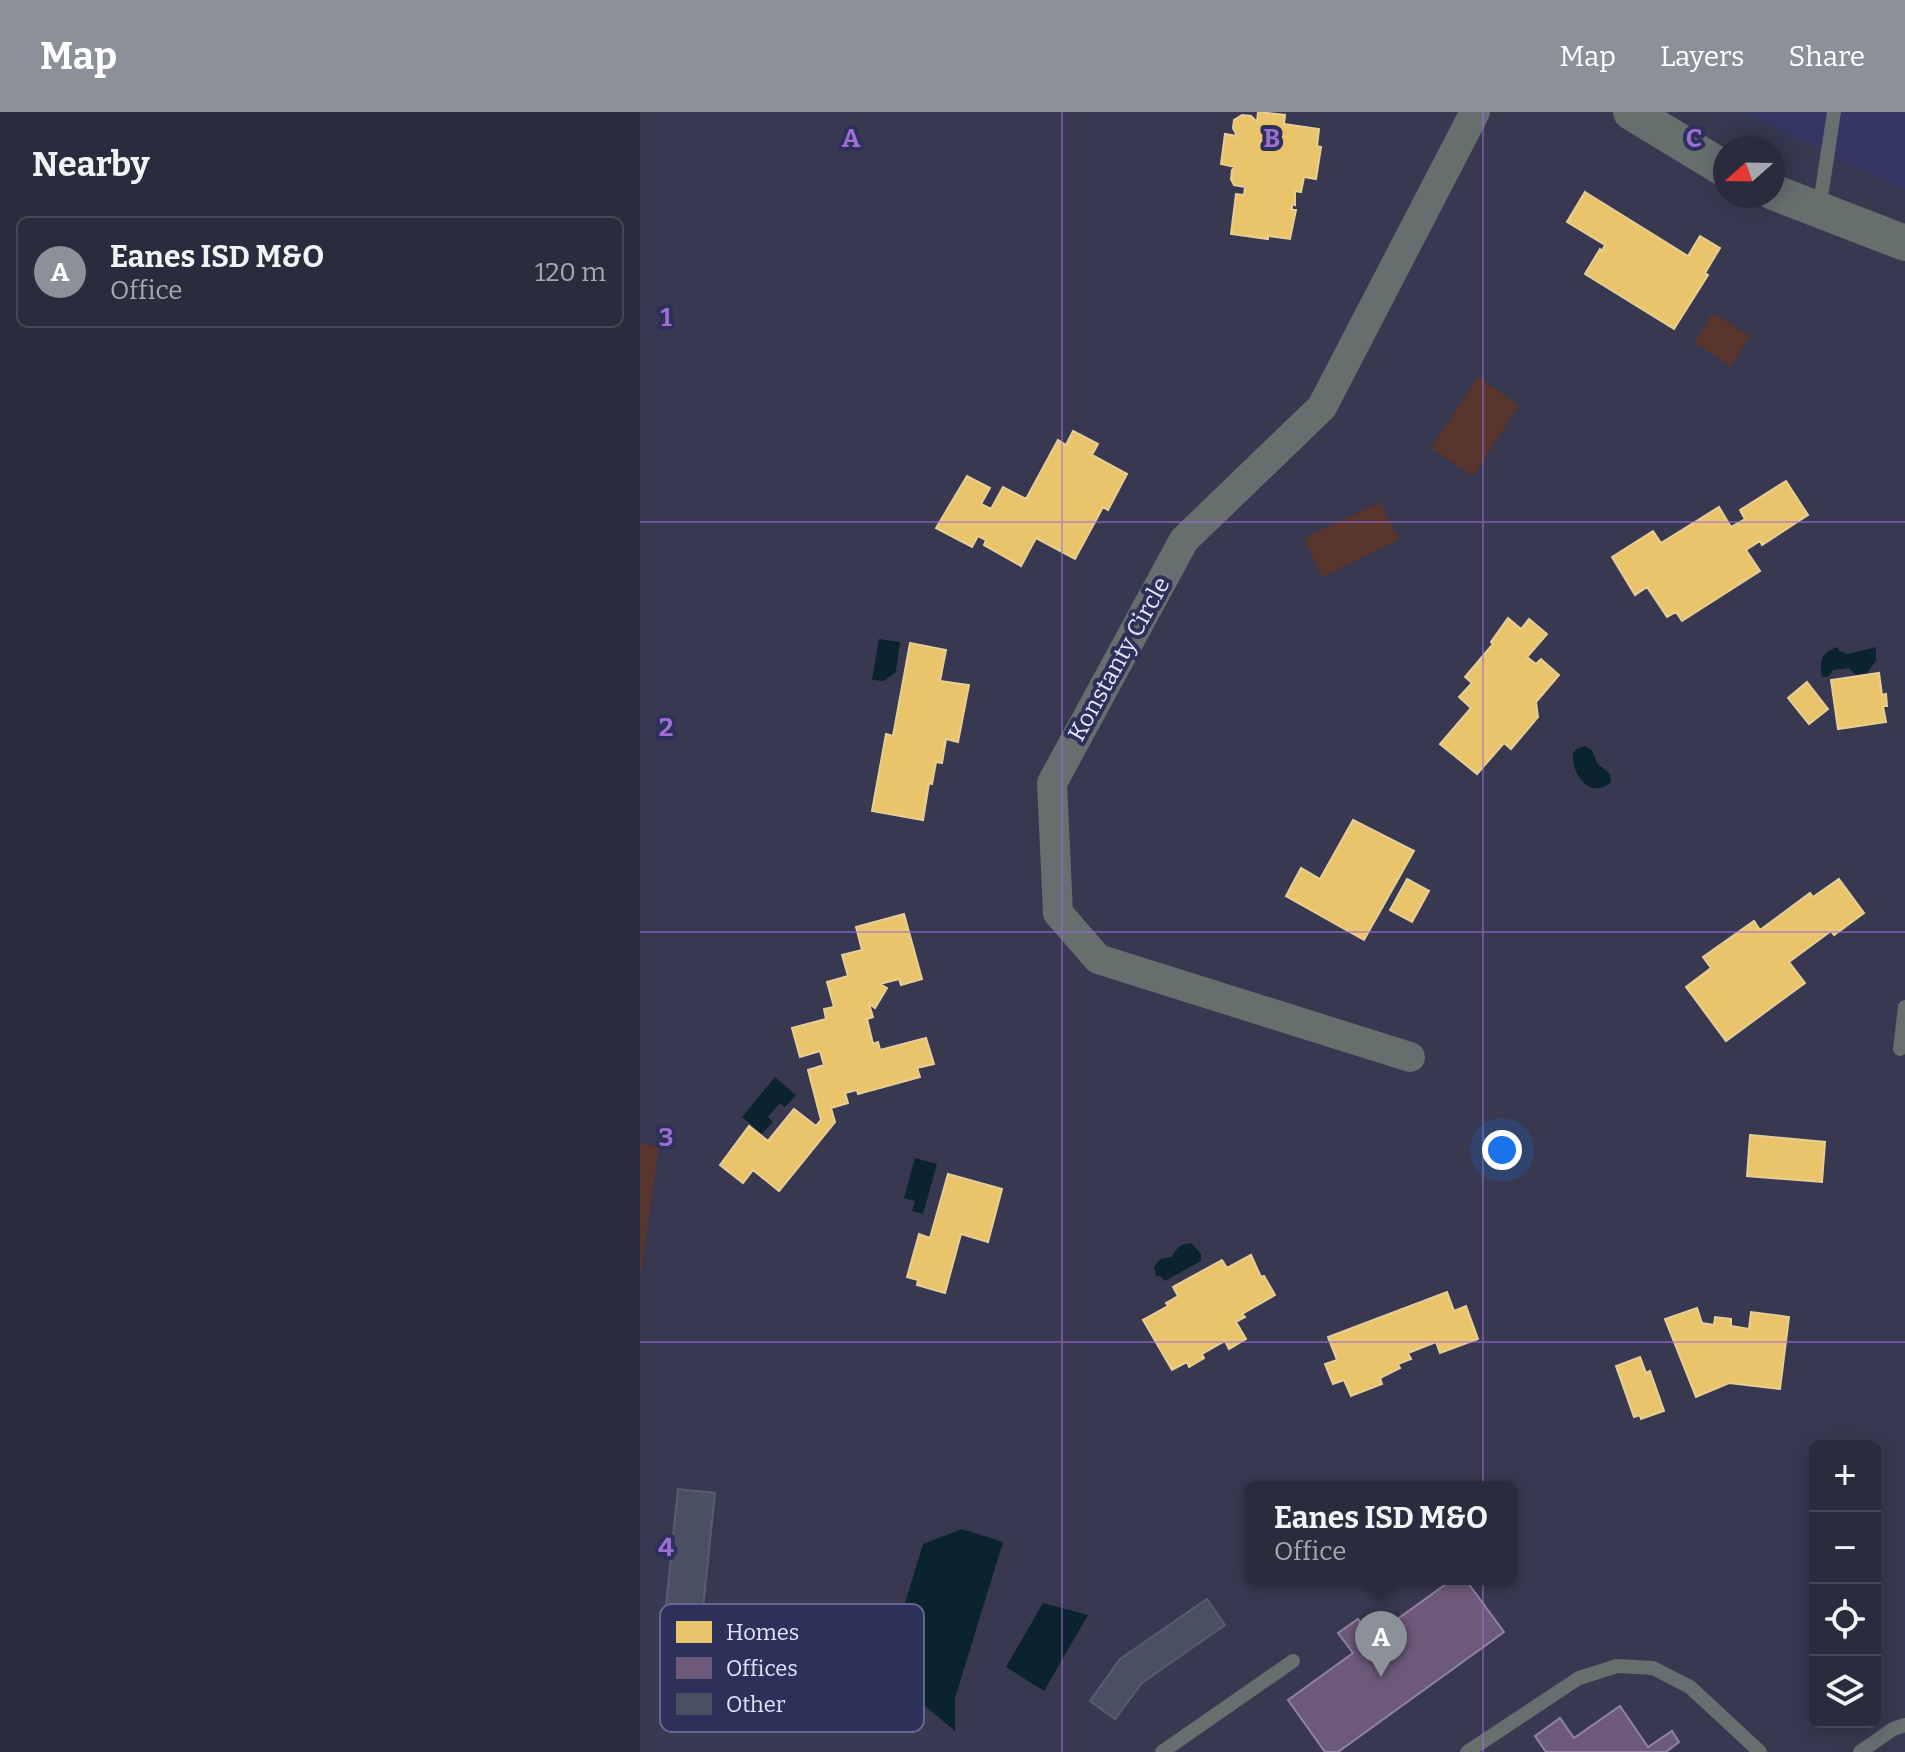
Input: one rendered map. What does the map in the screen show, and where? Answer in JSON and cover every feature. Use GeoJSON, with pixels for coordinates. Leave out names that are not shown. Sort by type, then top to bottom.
{"type":"FeatureCollection","features":[{"type":"Feature","properties":{"kind":"street","name":"Konstanty Circle"},"geometry":{"type":"LineString","coordinates":[[1410,1057],[1098,959],[1058,913],[1052,783],[1184,540],[1322,407],[1475,112]]}},
{"type":"Feature","properties":{"kind":"street"},"geometry":{"type":"LineString","coordinates":[[1631,112],[1713,162]]}},
{"type":"Feature","properties":{"kind":"street"},"geometry":{"type":"LineString","coordinates":[[1785,197],[1905,243]]}},
{"type":"Feature","properties":{"kind":"lane"},"geometry":{"type":"LineString","coordinates":[[1819,210],[1834,112]]}},
{"type":"Feature","properties":{"kind":"lane"},"geometry":{"type":"LineString","coordinates":[[1900,1049],[1905,1007]]}},
{"type":"Feature","properties":{"kind":"lane"},"geometry":{"type":"LineString","coordinates":[[1162,1752],[1293,1661]]}},
{"type":"Feature","properties":{"kind":"lane"},"geometry":{"type":"LineString","coordinates":[[1467,1752],[1579,1678],[1617,1666],[1653,1668],[1690,1687],[1760,1752]]}},
{"type":"Feature","properties":{"kind":"lane"},"geometry":{"type":"LineString","coordinates":[[1860,1752],[1893,1729],[1905,1725]]}},
{"type":"Feature","properties":{"kind":"shaded area"},"geometry":{"type":"Polygon","coordinates":[[[1744,112],[1905,112],[1905,191],[1744,112]]]}},
{"type":"Feature","properties":{"kind":"shaded area"},"geometry":{"type":"Polygon","coordinates":[[[1712,313],[1750,336],[1731,366],[1694,343],[1712,313]]]}},
{"type":"Feature","properties":{"kind":"shaded area"},"geometry":{"type":"Polygon","coordinates":[[[1478,377],[1519,405],[1473,476],[1431,448],[1478,377]]]}},
{"type":"Feature","properties":{"kind":"shaded area"},"geometry":{"type":"Polygon","coordinates":[[[1380,502],[1399,540],[1322,577],[1304,538],[1380,502]]]}},
{"type":"Feature","properties":{"kind":"shaded area"},"geometry":{"type":"Polygon","coordinates":[[[879,639],[900,642],[896,672],[884,681],[872,680],[879,639]]]}},
{"type":"Feature","properties":{"kind":"shaded area"},"geometry":{"type":"Polygon","coordinates":[[[1838,647],[1839,651],[1848,654],[1876,647],[1876,661],[1867,673],[1856,675],[1849,668],[1833,670],[1829,676],[1822,677],[1822,658],[1838,647]]]}},
{"type":"Feature","properties":{"kind":"shaded area"},"geometry":{"type":"Polygon","coordinates":[[[1585,746],[1592,750],[1597,763],[1610,774],[1611,782],[1604,787],[1590,787],[1575,769],[1573,754],[1576,749],[1585,746]]]}},
{"type":"Feature","properties":{"kind":"shaded area"},"geometry":{"type":"Polygon","coordinates":[[[775,1077],[796,1095],[785,1107],[780,1103],[768,1117],[773,1122],[762,1134],[742,1117],[775,1077]]]}},
{"type":"Feature","properties":{"kind":"shaded area"},"geometry":{"type":"Polygon","coordinates":[[[640,1143],[659,1146],[640,1279],[640,1143]]]}},
{"type":"Feature","properties":{"kind":"shaded area"},"geometry":{"type":"Polygon","coordinates":[[[915,1158],[937,1164],[923,1214],[912,1211],[915,1201],[904,1198],[915,1158]]]}},
{"type":"Feature","properties":{"kind":"shaded area"},"geometry":{"type":"Polygon","coordinates":[[[1191,1243],[1201,1254],[1201,1261],[1165,1281],[1156,1276],[1154,1267],[1160,1259],[1172,1257],[1179,1247],[1191,1243]]]}},
{"type":"Feature","properties":{"kind":"shaded area"},"geometry":{"type":"Polygon","coordinates":[[[962,1529],[1003,1542],[955,1698],[955,1731],[924,1705],[924,1604],[905,1604],[923,1544],[962,1529]]]}},
{"type":"Feature","properties":{"kind":"shaded area"},"geometry":{"type":"Polygon","coordinates":[[[1043,1603],[1088,1615],[1044,1691],[1006,1667],[1043,1603]]]}},
{"type":"Feature","properties":{"kind":"building: Homes"},"geometry":{"type":"Polygon","coordinates":[[[1258,112],[1285,115],[1284,124],[1319,129],[1317,146],[1321,147],[1316,179],[1304,177],[1301,192],[1295,191],[1292,210],[1296,210],[1290,239],[1231,234],[1236,194],[1244,195],[1245,187],[1234,185],[1231,179],[1235,167],[1221,164],[1225,134],[1237,136],[1233,128],[1234,120],[1242,115],[1251,116],[1257,122],[1258,112]]]}},
{"type":"Feature","properties":{"kind":"building: Homes"},"geometry":{"type":"Polygon","coordinates":[[[1585,192],[1688,256],[1700,236],[1720,248],[1705,273],[1708,275],[1674,329],[1585,274],[1605,245],[1567,222],[1585,192]]]}},
{"type":"Feature","properties":{"kind":"building: Homes"},"geometry":{"type":"Polygon","coordinates":[[[1073,431],[1098,444],[1092,455],[1127,474],[1108,510],[1103,507],[1075,559],[1036,538],[1021,566],[984,545],[986,540],[978,536],[972,547],[936,528],[967,476],[990,488],[981,504],[991,509],[1003,487],[1026,499],[1058,440],[1066,445],[1073,431]]]}},
{"type":"Feature","properties":{"kind":"building: Homes"},"geometry":{"type":"Polygon","coordinates":[[[1786,481],[1808,515],[1762,545],[1760,541],[1746,550],[1760,571],[1682,621],[1676,612],[1667,617],[1647,587],[1635,595],[1612,557],[1653,531],[1661,543],[1719,507],[1731,527],[1745,519],[1740,510],[1786,481]]]}},
{"type":"Feature","properties":{"kind":"building: Homes"},"geometry":{"type":"Polygon","coordinates":[[[1508,618],[1521,629],[1529,619],[1547,634],[1527,657],[1536,664],[1541,659],[1559,675],[1536,702],[1538,717],[1511,749],[1504,743],[1477,774],[1440,744],[1471,708],[1459,697],[1472,683],[1465,677],[1493,644],[1491,642],[1508,618]]]}},
{"type":"Feature","properties":{"kind":"building: Homes"},"geometry":{"type":"Polygon","coordinates":[[[910,643],[946,650],[940,681],[969,685],[958,742],[946,739],[942,763],[936,762],[932,784],[929,783],[923,820],[872,811],[886,734],[893,736],[910,643]]]}},
{"type":"Feature","properties":{"kind":"building: Homes"},"geometry":{"type":"Polygon","coordinates":[[[1879,673],[1882,695],[1886,694],[1887,706],[1883,706],[1886,722],[1838,729],[1831,680],[1879,673]]]}},
{"type":"Feature","properties":{"kind":"building: Homes"},"geometry":{"type":"Polygon","coordinates":[[[1807,682],[1828,709],[1809,724],[1788,698],[1807,682]]]}},
{"type":"Feature","properties":{"kind":"building: Homes"},"geometry":{"type":"Polygon","coordinates":[[[1353,820],[1414,851],[1364,940],[1286,896],[1301,868],[1320,879],[1353,820]]]}},
{"type":"Feature","properties":{"kind":"building: Homes"},"geometry":{"type":"Polygon","coordinates":[[[1407,879],[1429,891],[1412,922],[1390,910],[1407,879]]]}},
{"type":"Feature","properties":{"kind":"building: Homes"},"geometry":{"type":"Polygon","coordinates":[[[1839,879],[1864,913],[1834,935],[1831,931],[1789,962],[1805,983],[1726,1041],[1686,987],[1711,968],[1703,957],[1754,921],[1760,930],[1810,893],[1813,897],[1839,879]]]}},
{"type":"Feature","properties":{"kind":"building: Homes"},"geometry":{"type":"Polygon","coordinates":[[[904,914],[922,979],[901,985],[899,979],[880,984],[887,988],[875,1008],[869,1004],[873,1017],[867,1019],[873,1044],[878,1042],[880,1050],[926,1038],[934,1064],[917,1068],[920,1077],[858,1094],[857,1090],[845,1093],[848,1103],[831,1108],[835,1122],[779,1191],[753,1170],[743,1183],[720,1165],[749,1126],[768,1141],[794,1109],[816,1126],[821,1120],[808,1070],[824,1065],[820,1051],[800,1057],[792,1028],[826,1019],[824,1009],[834,1007],[827,982],[848,976],[842,955],[862,950],[856,927],[904,914]]]}},
{"type":"Feature","properties":{"kind":"building: Homes"},"geometry":{"type":"Polygon","coordinates":[[[1750,1135],[1825,1142],[1822,1182],[1747,1176],[1750,1135]]]}},
{"type":"Feature","properties":{"kind":"building: Homes"},"geometry":{"type":"Polygon","coordinates":[[[948,1174],[1002,1189],[988,1242],[961,1234],[945,1293],[917,1285],[918,1280],[907,1277],[919,1234],[930,1238],[948,1174]]]}},
{"type":"Feature","properties":{"kind":"building: Homes"},"geometry":{"type":"Polygon","coordinates":[[[1251,1255],[1261,1277],[1264,1276],[1275,1295],[1242,1314],[1245,1317],[1236,1322],[1246,1339],[1229,1349],[1225,1341],[1202,1354],[1204,1358],[1189,1367],[1187,1362],[1172,1370],[1143,1320],[1168,1306],[1166,1303],[1178,1296],[1173,1287],[1222,1260],[1227,1268],[1251,1255]]]}},
{"type":"Feature","properties":{"kind":"building: Homes"},"geometry":{"type":"Polygon","coordinates":[[[1447,1292],[1454,1311],[1466,1306],[1478,1339],[1440,1353],[1436,1342],[1408,1353],[1411,1359],[1398,1364],[1400,1368],[1380,1378],[1382,1384],[1351,1396],[1344,1380],[1333,1384],[1325,1364],[1337,1360],[1328,1337],[1447,1292]]]}},
{"type":"Feature","properties":{"kind":"building: Homes"},"geometry":{"type":"Polygon","coordinates":[[[1697,1308],[1702,1323],[1714,1325],[1715,1317],[1731,1319],[1731,1326],[1749,1329],[1751,1312],[1789,1317],[1780,1389],[1729,1383],[1696,1397],[1665,1319],[1697,1308]]]}},
{"type":"Feature","properties":{"kind":"building: Homes"},"geometry":{"type":"Polygon","coordinates":[[[1640,1357],[1646,1373],[1650,1371],[1664,1411],[1641,1419],[1640,1415],[1634,1417],[1616,1366],[1640,1357]]]}},
{"type":"Feature","properties":{"kind":"building: Offices"},"geometry":{"type":"Polygon","coordinates":[[[1445,1585],[1469,1585],[1504,1632],[1338,1752],[1325,1752],[1288,1700],[1353,1653],[1338,1633],[1358,1619],[1371,1638],[1445,1585]]]}},
{"type":"Feature","properties":{"kind":"building: Offices"},"geometry":{"type":"Polygon","coordinates":[[[1620,1706],[1648,1747],[1672,1731],[1679,1742],[1666,1752],[1546,1752],[1535,1736],[1560,1718],[1574,1738],[1620,1706]]]}},
{"type":"Feature","properties":{"kind":"building: Other"},"geometry":{"type":"Polygon","coordinates":[[[678,1489],[715,1493],[703,1604],[666,1604],[678,1489]]]}},
{"type":"Feature","properties":{"kind":"building: Other"},"geometry":{"type":"Polygon","coordinates":[[[1207,1599],[1225,1625],[1142,1683],[1115,1719],[1090,1701],[1120,1659],[1207,1599]]]}},
{"type":"Feature","properties":{"kind":"place","name":"Eanes ISD M&O"},"geometry":{"type":"Point","coordinates":[1381,1677]}}]}
